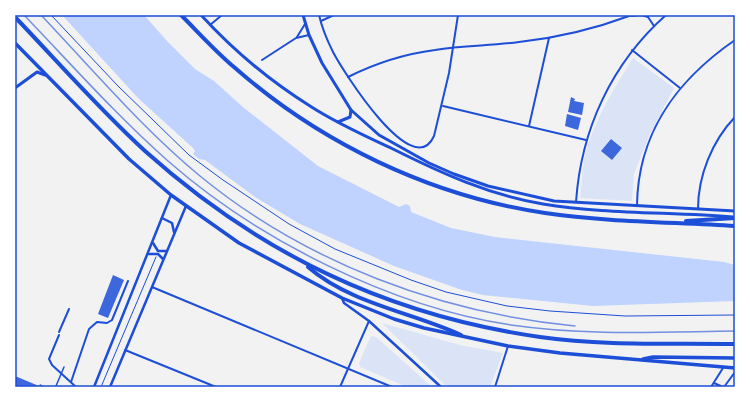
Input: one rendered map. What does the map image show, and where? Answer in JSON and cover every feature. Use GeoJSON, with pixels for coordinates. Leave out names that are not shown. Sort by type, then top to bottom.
{"type":"FeatureCollection","features":[{"type":"Feature","properties":{"kind":"highway"},"geometry":{"type":"LineString","coordinates":[[182,15],[233,67],[289,111],[326,135],[420,181],[459,194],[543,213],[584,218],[735,226]]}},
{"type":"Feature","properties":{"kind":"highway"},"geometry":{"type":"LineString","coordinates":[[15,17],[111,118],[163,166],[220,212],[304,263],[357,288],[428,312],[507,332],[580,342],[735,344]]}},
{"type":"Feature","properties":{"kind":"highway"},"geometry":{"type":"LineString","coordinates":[[15,44],[129,159],[171,195],[239,244],[293,274],[342,298],[394,319],[424,328],[508,346],[560,353],[735,368]]}},
{"type":"Feature","properties":{"kind":"highway"},"geometry":{"type":"LineString","coordinates":[[673,222],[735,217]]}},
{"type":"Feature","properties":{"kind":"highway"},"geometry":{"type":"LineString","coordinates":[[304,263],[318,275],[364,299],[437,324],[461,335]]}},
{"type":"Feature","properties":{"kind":"highway"},"geometry":{"type":"LineString","coordinates":[[638,360],[653,357],[735,358]]}},
{"type":"Feature","properties":{"kind":"main road"},"geometry":{"type":"LineString","coordinates":[[201,15],[261,71],[310,106],[338,122],[451,177],[500,194],[550,204],[601,209],[735,217]]}},
{"type":"Feature","properties":{"kind":"main road"},"geometry":{"type":"LineString","coordinates":[[303,15],[308,35],[329,77],[351,110],[369,127],[389,142],[454,174],[488,186],[526,196],[576,203],[735,211]]}},
{"type":"Feature","properties":{"kind":"main road"},"geometry":{"type":"LineString","coordinates":[[15,88],[37,72],[45,75]]}},
{"type":"Feature","properties":{"kind":"main road"},"geometry":{"type":"LineString","coordinates":[[338,122],[350,117],[351,110]]}},
{"type":"Feature","properties":{"kind":"street"},"geometry":{"type":"LineString","coordinates":[[210,25],[222,15]]}},
{"type":"Feature","properties":{"kind":"street"},"geometry":{"type":"LineString","coordinates":[[319,15],[320,21],[334,54],[368,106],[401,140],[416,148],[424,148],[432,141],[443,106],[454,48],[458,15]]}},
{"type":"Feature","properties":{"kind":"street"},"geometry":{"type":"LineString","coordinates":[[320,21],[334,15]]}},
{"type":"Feature","properties":{"kind":"street"},"geometry":{"type":"LineString","coordinates":[[576,203],[579,170],[586,140],[604,96],[632,50],[666,15]]}},
{"type":"Feature","properties":{"kind":"street"},"geometry":{"type":"LineString","coordinates":[[348,77],[381,62],[408,54],[454,48],[491,46],[549,38],[630,16],[648,16],[654,26]]}},
{"type":"Feature","properties":{"kind":"street"},"geometry":{"type":"LineString","coordinates":[[296,38],[305,24]]}},
{"type":"Feature","properties":{"kind":"street"},"geometry":{"type":"LineString","coordinates":[[262,60],[296,38],[308,35]]}},
{"type":"Feature","properties":{"kind":"street"},"geometry":{"type":"LineString","coordinates":[[529,126],[549,38]]}},
{"type":"Feature","properties":{"kind":"street"},"geometry":{"type":"LineString","coordinates":[[637,206],[640,171],[650,141],[661,118],[680,88],[704,63],[735,40]]}},
{"type":"Feature","properties":{"kind":"street"},"geometry":{"type":"LineString","coordinates":[[632,50],[680,88]]}},
{"type":"Feature","properties":{"kind":"street"},"geometry":{"type":"LineString","coordinates":[[443,106],[586,140]]}},
{"type":"Feature","properties":{"kind":"street"},"geometry":{"type":"LineString","coordinates":[[698,210],[700,185],[706,165],[721,134],[735,118]]}},
{"type":"Feature","properties":{"kind":"street"},"geometry":{"type":"LineString","coordinates":[[94,387],[171,195]]}},
{"type":"Feature","properties":{"kind":"street"},"geometry":{"type":"LineString","coordinates":[[110,387],[186,206]]}},
{"type":"Feature","properties":{"kind":"street"},"geometry":{"type":"LineString","coordinates":[[162,218],[172,223],[174,232]]}},
{"type":"Feature","properties":{"kind":"street"},"geometry":{"type":"LineString","coordinates":[[152,243],[157,250],[167,251]]}},
{"type":"Feature","properties":{"kind":"street"},"geometry":{"type":"LineString","coordinates":[[148,254],[157,254],[163,260]]}},
{"type":"Feature","properties":{"kind":"street"},"geometry":{"type":"LineString","coordinates":[[71,382],[90,329],[96,322],[107,323],[112,320],[128,281]]}},
{"type":"Feature","properties":{"kind":"street"},"geometry":{"type":"LineString","coordinates":[[152,286],[392,387]]}},
{"type":"Feature","properties":{"kind":"street"},"geometry":{"type":"LineString","coordinates":[[342,298],[344,303],[369,321],[441,387]]}},
{"type":"Feature","properties":{"kind":"street"},"geometry":{"type":"LineString","coordinates":[[69,309],[49,359],[76,387]]}},
{"type":"Feature","properties":{"kind":"street"},"geometry":{"type":"LineString","coordinates":[[340,387],[369,321]]}},
{"type":"Feature","properties":{"kind":"street"},"geometry":{"type":"LineString","coordinates":[[495,387],[508,346]]}},
{"type":"Feature","properties":{"kind":"street"},"geometry":{"type":"LineString","coordinates":[[125,350],[216,387]]}},
{"type":"Feature","properties":{"kind":"street"},"geometry":{"type":"LineString","coordinates":[[56,386],[64,367]]}},
{"type":"Feature","properties":{"kind":"street"},"geometry":{"type":"LineString","coordinates":[[711,387],[724,368]]}},
{"type":"Feature","properties":{"kind":"street"},"geometry":{"type":"LineString","coordinates":[[714,383],[724,387],[735,372]]}},
{"type":"Feature","properties":{"kind":"path"},"geometry":{"type":"LineString","coordinates":[[51,15],[118,86],[189,155],[223,180],[289,224],[335,249],[411,280],[446,292],[507,306],[550,312],[625,316],[735,315]]}},
{"type":"Feature","properties":{"kind":"path"},"geometry":{"type":"LineString","coordinates":[[101,387],[157,254]]}},
{"type":"Feature","properties":{"kind":"shaded area"},"geometry":{"type":"Polygon","coordinates":[[[633,58],[674,88],[649,136],[634,174],[632,201],[580,198],[583,166],[589,142],[605,105],[633,58]]]}},
{"type":"Feature","properties":{"kind":"shaded area"},"geometry":{"type":"Polygon","coordinates":[[[382,323],[460,345],[503,353],[490,387],[447,387],[382,323]]]}},
{"type":"Feature","properties":{"kind":"shaded area"},"geometry":{"type":"Polygon","coordinates":[[[371,336],[376,337],[432,387],[407,387],[360,367],[359,363],[371,336]]]}},
{"type":"Feature","properties":{"kind":"water"},"geometry":{"type":"Polygon","coordinates":[[[62,15],[144,15],[195,69],[214,81],[244,108],[318,166],[399,207],[406,204],[410,206],[411,212],[451,228],[495,237],[724,262],[735,265],[735,301],[593,306],[483,295],[462,290],[394,266],[300,224],[255,197],[205,160],[199,159],[193,154],[195,151],[193,148],[138,98],[62,15]]]}},
{"type":"Feature","properties":{"kind":"building"},"geometry":{"type":"Polygon","coordinates":[[[571,97],[575,99],[574,101],[584,103],[582,115],[568,112],[571,97]]]}},
{"type":"Feature","properties":{"kind":"building"},"geometry":{"type":"Polygon","coordinates":[[[567,114],[581,118],[578,130],[565,126],[567,114]]]}},
{"type":"Feature","properties":{"kind":"building"},"geometry":{"type":"Polygon","coordinates":[[[611,139],[622,148],[612,160],[601,151],[611,139]]]}},
{"type":"Feature","properties":{"kind":"building"},"geometry":{"type":"Polygon","coordinates":[[[113,275],[124,280],[108,318],[98,314],[113,275]]]}},
{"type":"Feature","properties":{"kind":"building"},"geometry":{"type":"Polygon","coordinates":[[[15,376],[39,386],[40,384],[46,387],[15,387],[15,376]]]}},
{"type":"Feature","properties":{"kind":"railway"},"geometry":{"type":"LineString","coordinates":[[24,15],[94,90],[168,161],[204,190],[243,217],[284,243],[328,266],[373,286],[419,303],[466,316],[511,325],[567,331],[595,332],[735,331]]}},
{"type":"Feature","properties":{"kind":"railway"},"geometry":{"type":"LineString","coordinates":[[41,15],[118,98],[179,158],[241,207],[284,234],[330,258],[377,279],[425,296],[475,309],[525,319],[575,326]]}}]}
